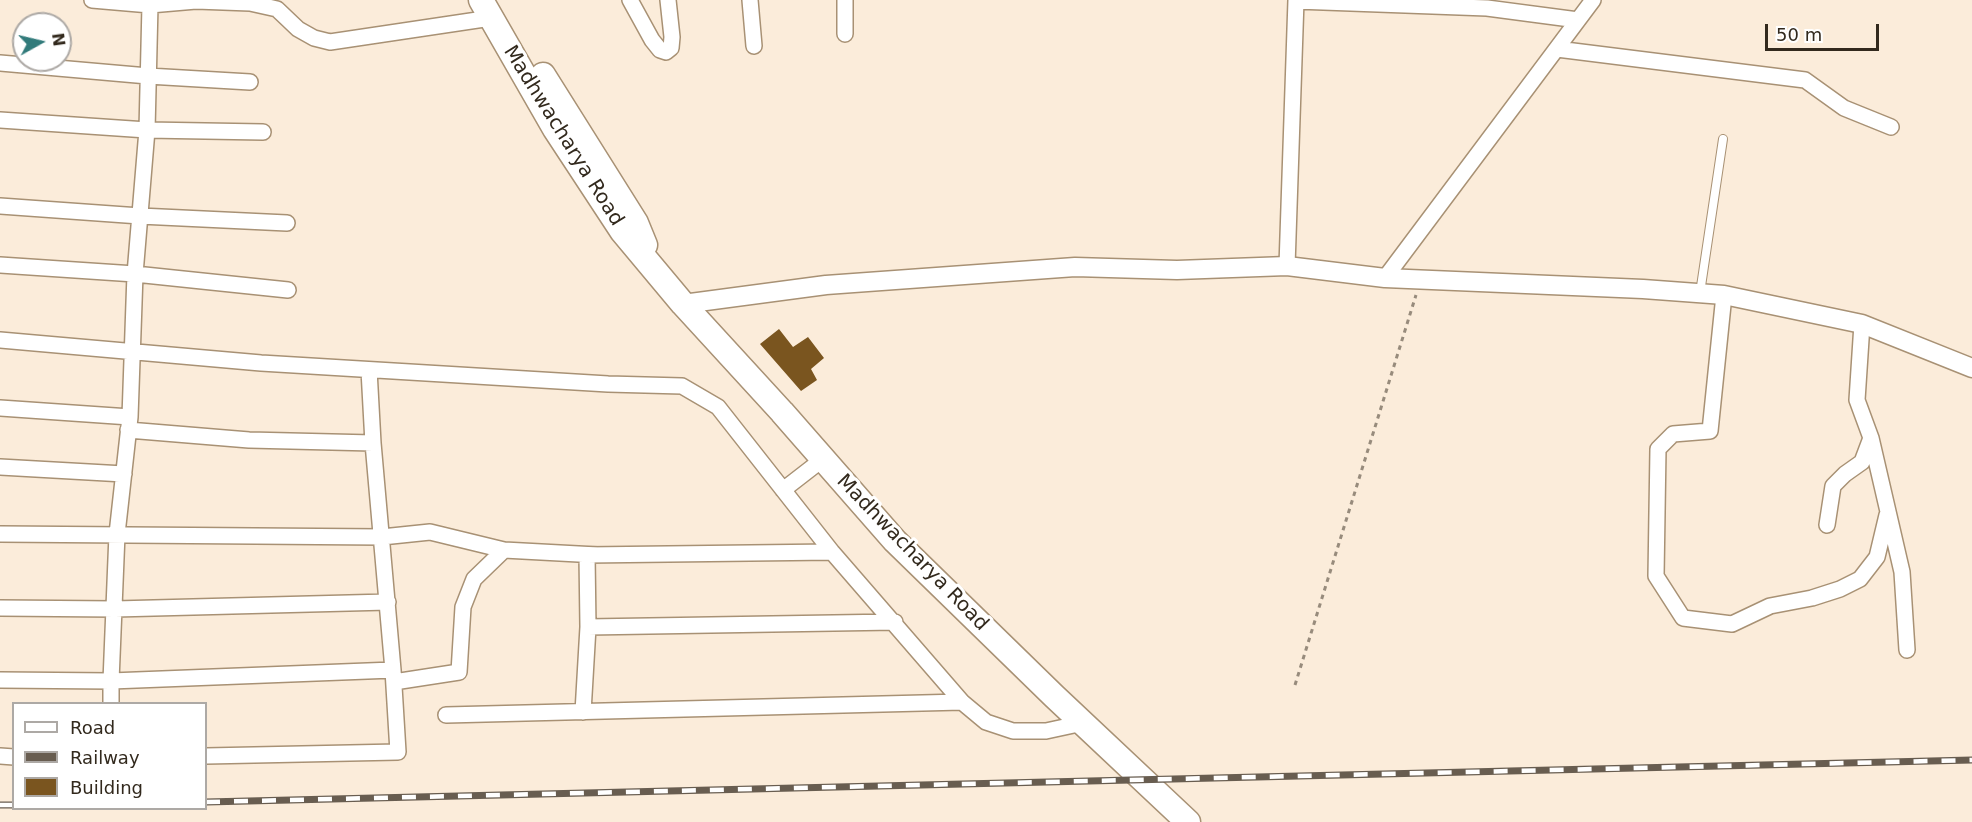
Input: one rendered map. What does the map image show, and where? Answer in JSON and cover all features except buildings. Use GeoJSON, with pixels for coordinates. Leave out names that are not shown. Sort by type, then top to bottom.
{"type":"FeatureCollection","features":[{"type":"Feature","properties":{"kind":"main road","name":"Madhwacharya Road"},"geometry":{"type":"LineString","coordinates":[[491,6],[552,92],[636,223],[653,267],[683,304],[895,541],[1188,822]]}},
{"type":"Feature","properties":{"kind":"street"},"geometry":{"type":"LineString","coordinates":[[93,0],[150,5],[196,1],[250,3],[277,9],[298,29],[314,38],[330,42],[491,6]]}},
{"type":"Feature","properties":{"kind":"street"},"geometry":{"type":"LineString","coordinates":[[630,0],[652,40],[660,50],[666,52],[671,48],[672,37],[668,0]]}},
{"type":"Feature","properties":{"kind":"street"},"geometry":{"type":"LineString","coordinates":[[750,0],[754,46]]}},
{"type":"Feature","properties":{"kind":"street"},"geometry":{"type":"LineString","coordinates":[[845,34],[846,0]]}},
{"type":"Feature","properties":{"kind":"street"},"geometry":{"type":"LineString","coordinates":[[1385,278],[1593,0]]}},
{"type":"Feature","properties":{"kind":"street"},"geometry":{"type":"LineString","coordinates":[[1287,266],[1296,1],[1487,4],[1578,20]]}},
{"type":"Feature","properties":{"kind":"street"},"geometry":{"type":"LineString","coordinates":[[111,702],[117,534],[129,423],[135,274],[147,130],[150,5]]}},
{"type":"Feature","properties":{"kind":"street"},"geometry":{"type":"LineString","coordinates":[[1557,49],[1805,80],[1844,108],[1891,128]]}},
{"type":"Feature","properties":{"kind":"street"},"geometry":{"type":"LineString","coordinates":[[0,63],[250,82]]}},
{"type":"Feature","properties":{"kind":"street"},"geometry":{"type":"LineString","coordinates":[[0,120],[147,130],[263,132]]}},
{"type":"Feature","properties":{"kind":"street"},"geometry":{"type":"LineString","coordinates":[[0,206],[287,223]]}},
{"type":"Feature","properties":{"kind":"street"},"geometry":{"type":"LineString","coordinates":[[0,265],[135,274],[288,290]]}},
{"type":"Feature","properties":{"kind":"street"},"geometry":{"type":"LineString","coordinates":[[683,304],[826,285],[1075,267],[1177,270],[1287,266],[1385,278],[1643,289],[1724,296],[1862,324],[1972,368]]}},
{"type":"Feature","properties":{"kind":"street"},"geometry":{"type":"LineString","coordinates":[[1724,296],[1710,431],[1673,434],[1658,449],[1656,576],[1683,618],[1732,624],[1770,606],[1812,598],[1850,584],[1860,579],[1877,557],[1887,516]]}},
{"type":"Feature","properties":{"kind":"street"},"geometry":{"type":"LineString","coordinates":[[1862,324],[1857,400],[1871,438],[1887,516],[1902,572],[1907,650]]}},
{"type":"Feature","properties":{"kind":"street"},"geometry":{"type":"LineString","coordinates":[[0,339],[131,352],[369,370],[682,386],[718,407],[832,552],[962,702],[986,722],[1013,731],[1046,731],[1083,723]]}},
{"type":"Feature","properties":{"kind":"street"},"geometry":{"type":"LineString","coordinates":[[207,756],[398,752],[369,370]]}},
{"type":"Feature","properties":{"kind":"street"},"geometry":{"type":"LineString","coordinates":[[0,408],[249,440],[373,443]]}},
{"type":"Feature","properties":{"kind":"street"},"geometry":{"type":"LineString","coordinates":[[1827,525],[1833,486],[1862,462],[1871,438]]}},
{"type":"Feature","properties":{"kind":"street"},"geometry":{"type":"LineString","coordinates":[[783,490],[823,459]]}},
{"type":"Feature","properties":{"kind":"street"},"geometry":{"type":"LineString","coordinates":[[0,467],[124,474]]}},
{"type":"Feature","properties":{"kind":"street"},"geometry":{"type":"LineString","coordinates":[[0,534],[382,537],[430,532],[504,550],[597,555]]}},
{"type":"Feature","properties":{"kind":"street"},"geometry":{"type":"LineString","coordinates":[[0,680],[111,681],[394,676],[459,672],[464,607],[474,579],[504,550]]}},
{"type":"Feature","properties":{"kind":"street"},"geometry":{"type":"LineString","coordinates":[[583,712],[588,627],[587,555],[832,552]]}},
{"type":"Feature","properties":{"kind":"street"},"geometry":{"type":"LineString","coordinates":[[0,608],[115,609],[388,602]]}},
{"type":"Feature","properties":{"kind":"street"},"geometry":{"type":"LineString","coordinates":[[588,627],[895,622]]}},
{"type":"Feature","properties":{"kind":"street"},"geometry":{"type":"LineString","coordinates":[[446,715],[962,702]]}},
{"type":"Feature","properties":{"kind":"lane"},"geometry":{"type":"LineString","coordinates":[[1700,294],[1723,139]]}},
{"type":"Feature","properties":{"kind":"path"},"geometry":{"type":"LineString","coordinates":[[1295,685],[1421,279]]}},
{"type":"Feature","properties":{"kind":"railway"},"geometry":{"type":"LineString","coordinates":[[207,802],[1972,760]]}},
{"type":"Feature","properties":{"kind":"railway"},"geometry":{"type":"LineString","coordinates":[[0,805],[12,805]]}}]}
